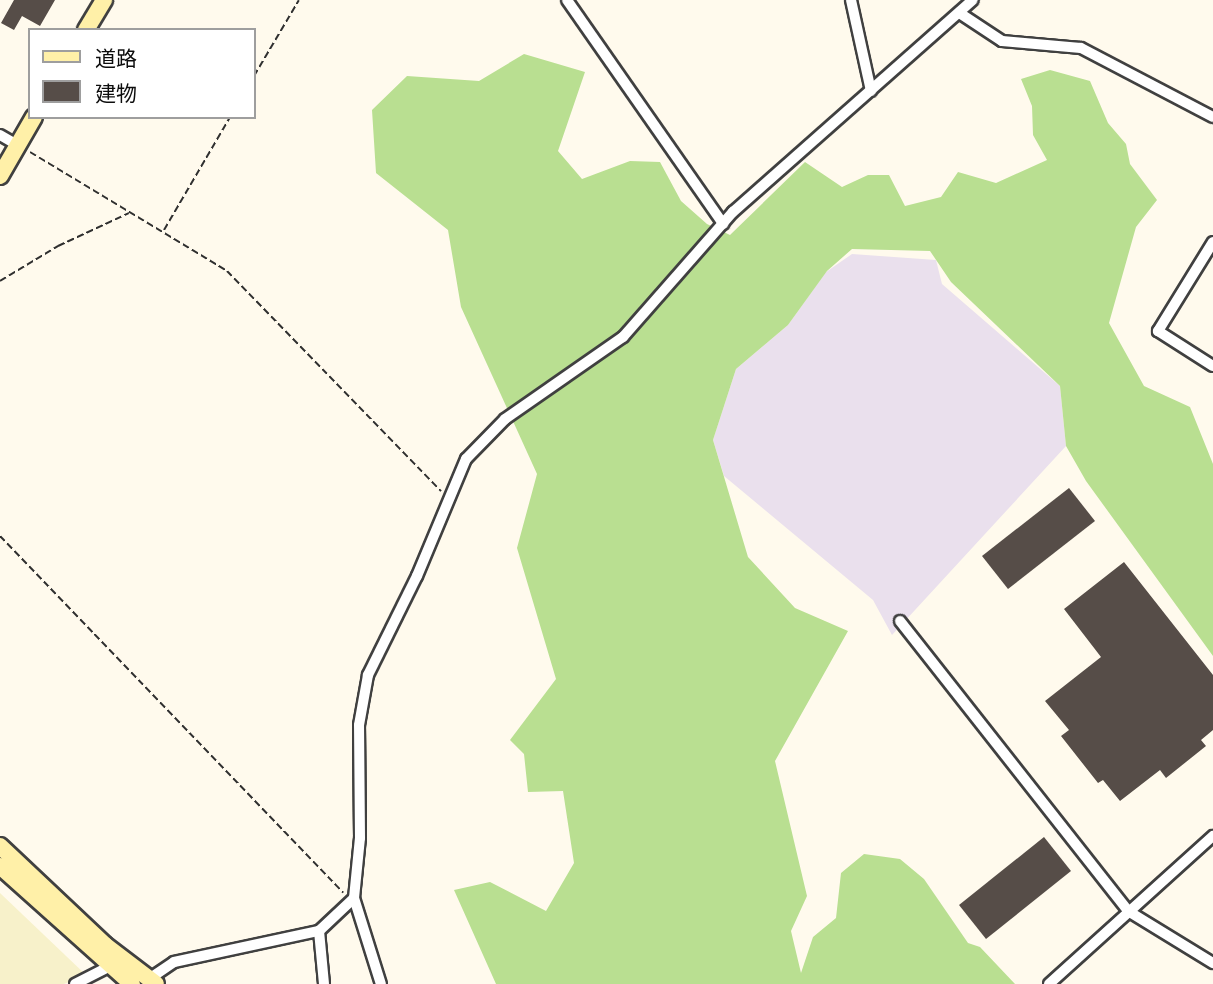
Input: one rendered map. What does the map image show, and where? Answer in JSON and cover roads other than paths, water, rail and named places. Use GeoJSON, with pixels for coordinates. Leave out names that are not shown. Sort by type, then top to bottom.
{"type":"FeatureCollection","features":[{"type":"Feature","properties":{"kind":"street"},"geometry":{"type":"LineString","coordinates":[[87,28],[104,0]]}},
{"type":"Feature","properties":{"kind":"street"},"geometry":{"type":"LineString","coordinates":[[566,0],[723,224]]}},
{"type":"Feature","properties":{"kind":"street"},"geometry":{"type":"LineString","coordinates":[[851,0],[872,91]]}},
{"type":"Feature","properties":{"kind":"street"},"geometry":{"type":"LineString","coordinates":[[381,984],[353,900],[360,860],[359,725],[368,675],[417,576],[447,498],[476,446],[505,419],[623,337],[723,224],[961,14],[973,0]]}},
{"type":"Feature","properties":{"kind":"street"},"geometry":{"type":"LineString","coordinates":[[961,14],[1002,41],[1081,48],[1213,117]]}},
{"type":"Feature","properties":{"kind":"street"},"geometry":{"type":"LineString","coordinates":[[0,176],[33,119]]}},
{"type":"Feature","properties":{"kind":"street"},"geometry":{"type":"LineString","coordinates":[[0,135],[17,145]]}},
{"type":"Feature","properties":{"kind":"street"},"geometry":{"type":"LineString","coordinates":[[1213,242],[1158,331],[1213,366]]}},
{"type":"Feature","properties":{"kind":"street"},"geometry":{"type":"LineString","coordinates":[[900,621],[1128,911],[1213,963]]}},
{"type":"Feature","properties":{"kind":"street"},"geometry":{"type":"LineString","coordinates":[[1049,984],[1213,836]]}},
{"type":"Feature","properties":{"kind":"street"},"geometry":{"type":"LineString","coordinates":[[0,846],[115,962],[132,984]]}},
{"type":"Feature","properties":{"kind":"street"},"geometry":{"type":"LineString","coordinates":[[0,866],[115,962],[152,981],[174,962],[318,931],[353,900]]}},
{"type":"Feature","properties":{"kind":"street"},"geometry":{"type":"LineString","coordinates":[[318,931],[324,984]]}},
{"type":"Feature","properties":{"kind":"street"},"geometry":{"type":"LineString","coordinates":[[75,984],[115,962]]}}]}
